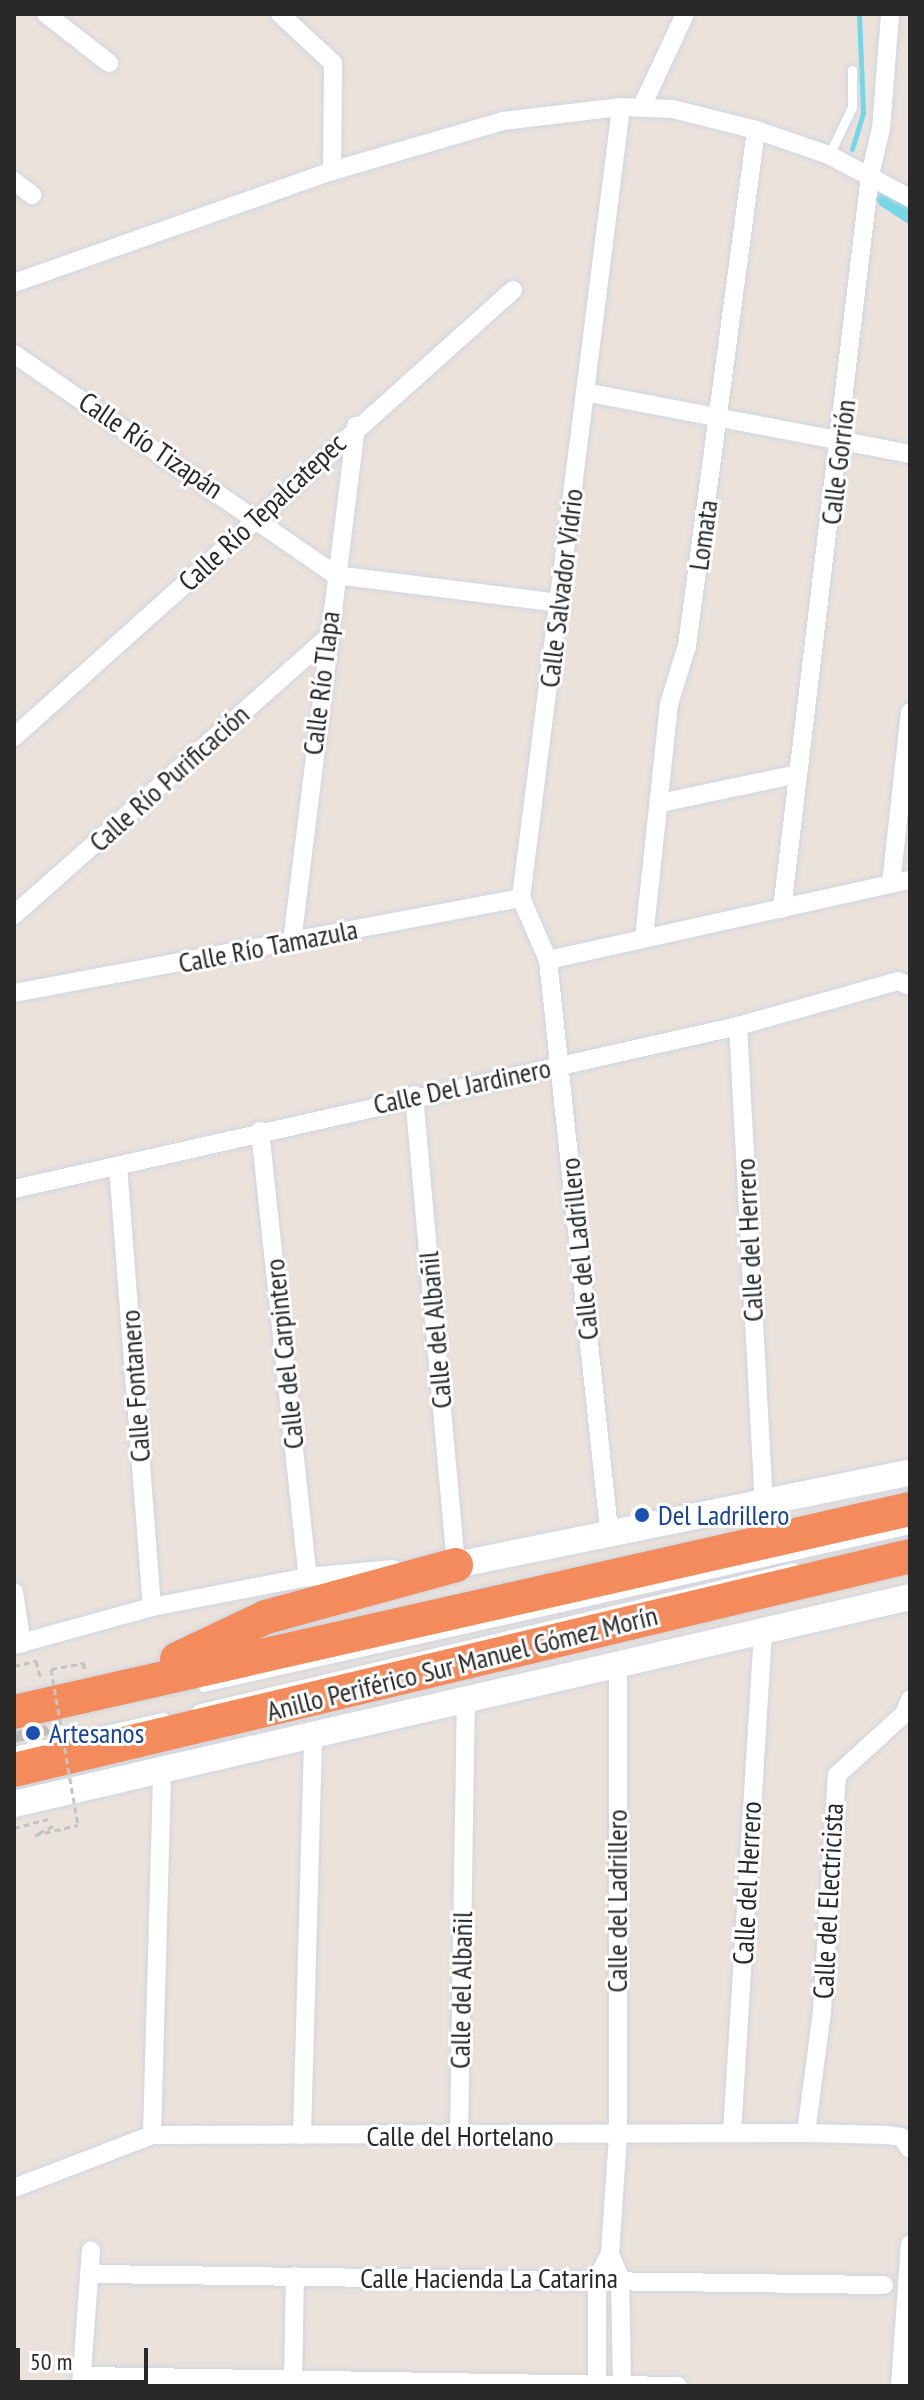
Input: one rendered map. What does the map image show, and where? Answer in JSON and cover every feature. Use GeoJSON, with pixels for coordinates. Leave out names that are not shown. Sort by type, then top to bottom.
{"type":"FeatureCollection","features":[{"type":"Feature","properties":{"kind":"highway","name":"Anillo Periférico Sur Manuel Gómez Morín"},"geometry":{"type":"LineString","coordinates":[[27,1700],[126,1684],[910,1509]]}},
{"type":"Feature","properties":{"kind":"highway","name":"Anillo Periférico Sur Manuel Gómez Morín"},"geometry":{"type":"LineString","coordinates":[[14,1770],[910,1556]]}},
{"type":"Feature","properties":{"kind":"highway"},"geometry":{"type":"LineString","coordinates":[[126,1684],[266,1617],[456,1565]]}},
{"type":"Feature","properties":{"kind":"main road"},"geometry":{"type":"LineString","coordinates":[[456,1565],[609,1530],[910,1473]]}},
{"type":"Feature","properties":{"kind":"main road"},"geometry":{"type":"LineString","coordinates":[[14,1804],[162,1767],[313,1737],[910,1597]]}},
{"type":"Feature","properties":{"kind":"street"},"geometry":{"type":"LineString","coordinates":[[46,14],[109,63]]}},
{"type":"Feature","properties":{"kind":"street"},"geometry":{"type":"LineString","coordinates":[[280,14],[333,63],[332,171]]}},
{"type":"Feature","properties":{"kind":"street"},"geometry":{"type":"LineString","coordinates":[[642,106],[685,14]]}},
{"type":"Feature","properties":{"kind":"street","name":"Calle Gorrión"},"geometry":{"type":"LineString","coordinates":[[782,909],[841,441],[870,175],[881,129],[890,14]]}},
{"type":"Feature","properties":{"kind":"street"},"geometry":{"type":"LineString","coordinates":[[14,283],[332,171],[503,121],[621,107],[642,106],[756,130],[829,155],[910,198]]}},
{"type":"Feature","properties":{"kind":"street","name":"Calle Salvador Vidrio"},"geometry":{"type":"LineString","coordinates":[[521,898],[621,107]]}},
{"type":"Feature","properties":{"kind":"street","name":"Lomata"},"geometry":{"type":"LineString","coordinates":[[644,938],[669,704],[685,657],[720,418],[756,130]]}},
{"type":"Feature","properties":{"kind":"street"},"geometry":{"type":"LineString","coordinates":[[14,181],[32,195]]}},
{"type":"Feature","properties":{"kind":"street","name":"Calle Río Tepalcatepec"},"geometry":{"type":"LineString","coordinates":[[14,737],[259,518],[356,426],[513,290]]}},
{"type":"Feature","properties":{"kind":"street","name":"Calle Río Tizapán"},"geometry":{"type":"LineString","coordinates":[[14,354],[259,518],[335,575],[560,603]]}},
{"type":"Feature","properties":{"kind":"street"},"geometry":{"type":"LineString","coordinates":[[585,392],[910,454]]}},
{"type":"Feature","properties":{"kind":"street","name":"Calle Río Tlapa"},"geometry":{"type":"LineString","coordinates":[[292,942],[325,640],[356,426]]}},
{"type":"Feature","properties":{"kind":"street","name":"Calle Río Purificación"},"geometry":{"type":"LineString","coordinates":[[14,915],[325,640]]}},
{"type":"Feature","properties":{"kind":"street"},"geometry":{"type":"LineString","coordinates":[[891,884],[910,712]]}},
{"type":"Feature","properties":{"kind":"street"},"geometry":{"type":"LineString","coordinates":[[660,803],[798,774]]}},
{"type":"Feature","properties":{"kind":"street"},"geometry":{"type":"LineString","coordinates":[[548,960],[910,880]]}},
{"type":"Feature","properties":{"kind":"street"},"geometry":{"type":"LineString","coordinates":[[521,898],[548,960],[559,1064]]}},
{"type":"Feature","properties":{"kind":"street","name":"Calle Río Tamazula"},"geometry":{"type":"LineString","coordinates":[[14,993],[521,898]]}},
{"type":"Feature","properties":{"kind":"street","name":"Calle Del Jardinero"},"geometry":{"type":"LineString","coordinates":[[14,1189],[414,1095],[738,1026],[909,984]]}},
{"type":"Feature","properties":{"kind":"street","name":"Calle del Herrero"},"geometry":{"type":"LineString","coordinates":[[738,1026],[764,1502]]}},
{"type":"Feature","properties":{"kind":"street","name":"Calle del Ladrillero"},"geometry":{"type":"LineString","coordinates":[[559,1064],[609,1530]]}},
{"type":"Feature","properties":{"kind":"street","name":"Calle del Albañil"},"geometry":{"type":"LineString","coordinates":[[414,1095],[456,1565]]}},
{"type":"Feature","properties":{"kind":"street","name":"Calle del Carpintero"},"geometry":{"type":"LineString","coordinates":[[260,1131],[308,1577]]}},
{"type":"Feature","properties":{"kind":"street","name":"Calle Fontanero"},"geometry":{"type":"LineString","coordinates":[[118,1166],[152,1607]]}},
{"type":"Feature","properties":{"kind":"street"},"geometry":{"type":"LineString","coordinates":[[14,1592],[18,1644],[152,1607],[308,1577],[456,1565]]}},
{"type":"Feature","properties":{"kind":"street","name":"Calle del Herrero"},"geometry":{"type":"LineString","coordinates":[[732,2133],[763,1632]]}},
{"type":"Feature","properties":{"kind":"street","name":"Calle del Ladrillero"},"geometry":{"type":"LineString","coordinates":[[610,2254],[618,2136],[618,1666]]}},
{"type":"Feature","properties":{"kind":"street","name":"Calle del Electricista"},"geometry":{"type":"LineString","coordinates":[[806,2133],[822,2011],[837,1775],[904,1714],[910,1699]]}},
{"type":"Feature","properties":{"kind":"street","name":"Calle del Albañil"},"geometry":{"type":"LineString","coordinates":[[459,2136],[466,1700]]}},
{"type":"Feature","properties":{"kind":"street"},"geometry":{"type":"LineString","coordinates":[[302,2135],[313,1737]]}},
{"type":"Feature","properties":{"kind":"street"},"geometry":{"type":"LineString","coordinates":[[152,2135],[162,1767]]}},
{"type":"Feature","properties":{"kind":"street","name":"Calle del Hortelano"},"geometry":{"type":"LineString","coordinates":[[14,2188],[152,2135],[618,2136],[806,2133],[901,2137],[910,2149]]}},
{"type":"Feature","properties":{"kind":"street"},"geometry":{"type":"LineString","coordinates":[[900,2386],[910,2244]]}},
{"type":"Feature","properties":{"kind":"street"},"geometry":{"type":"LineString","coordinates":[[91,2250],[94,2274],[83,2381],[678,2386]]}},
{"type":"Feature","properties":{"kind":"street"},"geometry":{"type":"LineString","coordinates":[[610,2254],[620,2278],[622,2386]]}},
{"type":"Feature","properties":{"kind":"street"},"geometry":{"type":"LineString","coordinates":[[597,2386],[597,2279],[610,2254]]}},
{"type":"Feature","properties":{"kind":"street","name":"Calle Hacienda La Catarina"},"geometry":{"type":"LineString","coordinates":[[94,2274],[620,2278],[884,2285]]}},
{"type":"Feature","properties":{"kind":"street"},"geometry":{"type":"LineString","coordinates":[[293,2384],[295,2276]]}},
{"type":"Feature","properties":{"kind":"lane"},"geometry":{"type":"LineString","coordinates":[[829,155],[852,107],[852,70]]}},
{"type":"Feature","properties":{"kind":"lane"},"geometry":{"type":"LineString","coordinates":[[182,1691],[910,1529]]}},
{"type":"Feature","properties":{"kind":"lane"},"geometry":{"type":"LineString","coordinates":[[187,1711],[910,1540]]}},
{"type":"Feature","properties":{"kind":"lane"},"geometry":{"type":"LineString","coordinates":[[14,1751],[173,1715]]}},
{"type":"Feature","properties":{"kind":"path"},"geometry":{"type":"LineString","coordinates":[[14,1666],[36,1661],[27,1700]]}},
{"type":"Feature","properties":{"kind":"path"},"geometry":{"type":"LineString","coordinates":[[44,1823],[53,1826],[35,1835],[78,1825],[51,1669],[84,1663],[85,1668],[57,1676]]}},
{"type":"Feature","properties":{"kind":"building","name":"Artesanos"},"geometry":{"type":"Polygon","coordinates":[[[45,1725],[53,1734],[14,1743],[14,1731],[45,1725]]]}},
{"type":"Feature","properties":{"kind":"waterway"},"geometry":{"type":"LineString","coordinates":[[852,149],[863,113],[859,14]]}},
{"type":"Feature","properties":{"kind":"waterway"},"geometry":{"type":"LineString","coordinates":[[885,198],[910,214]]}},
{"type":"Feature","properties":{"kind":"place","name":"Del Ladrillero"},"geometry":{"type":"Point","coordinates":[642,1515]}},
{"type":"Feature","properties":{"kind":"place","name":"Artesanos"},"geometry":{"type":"Point","coordinates":[33,1733]}}]}
